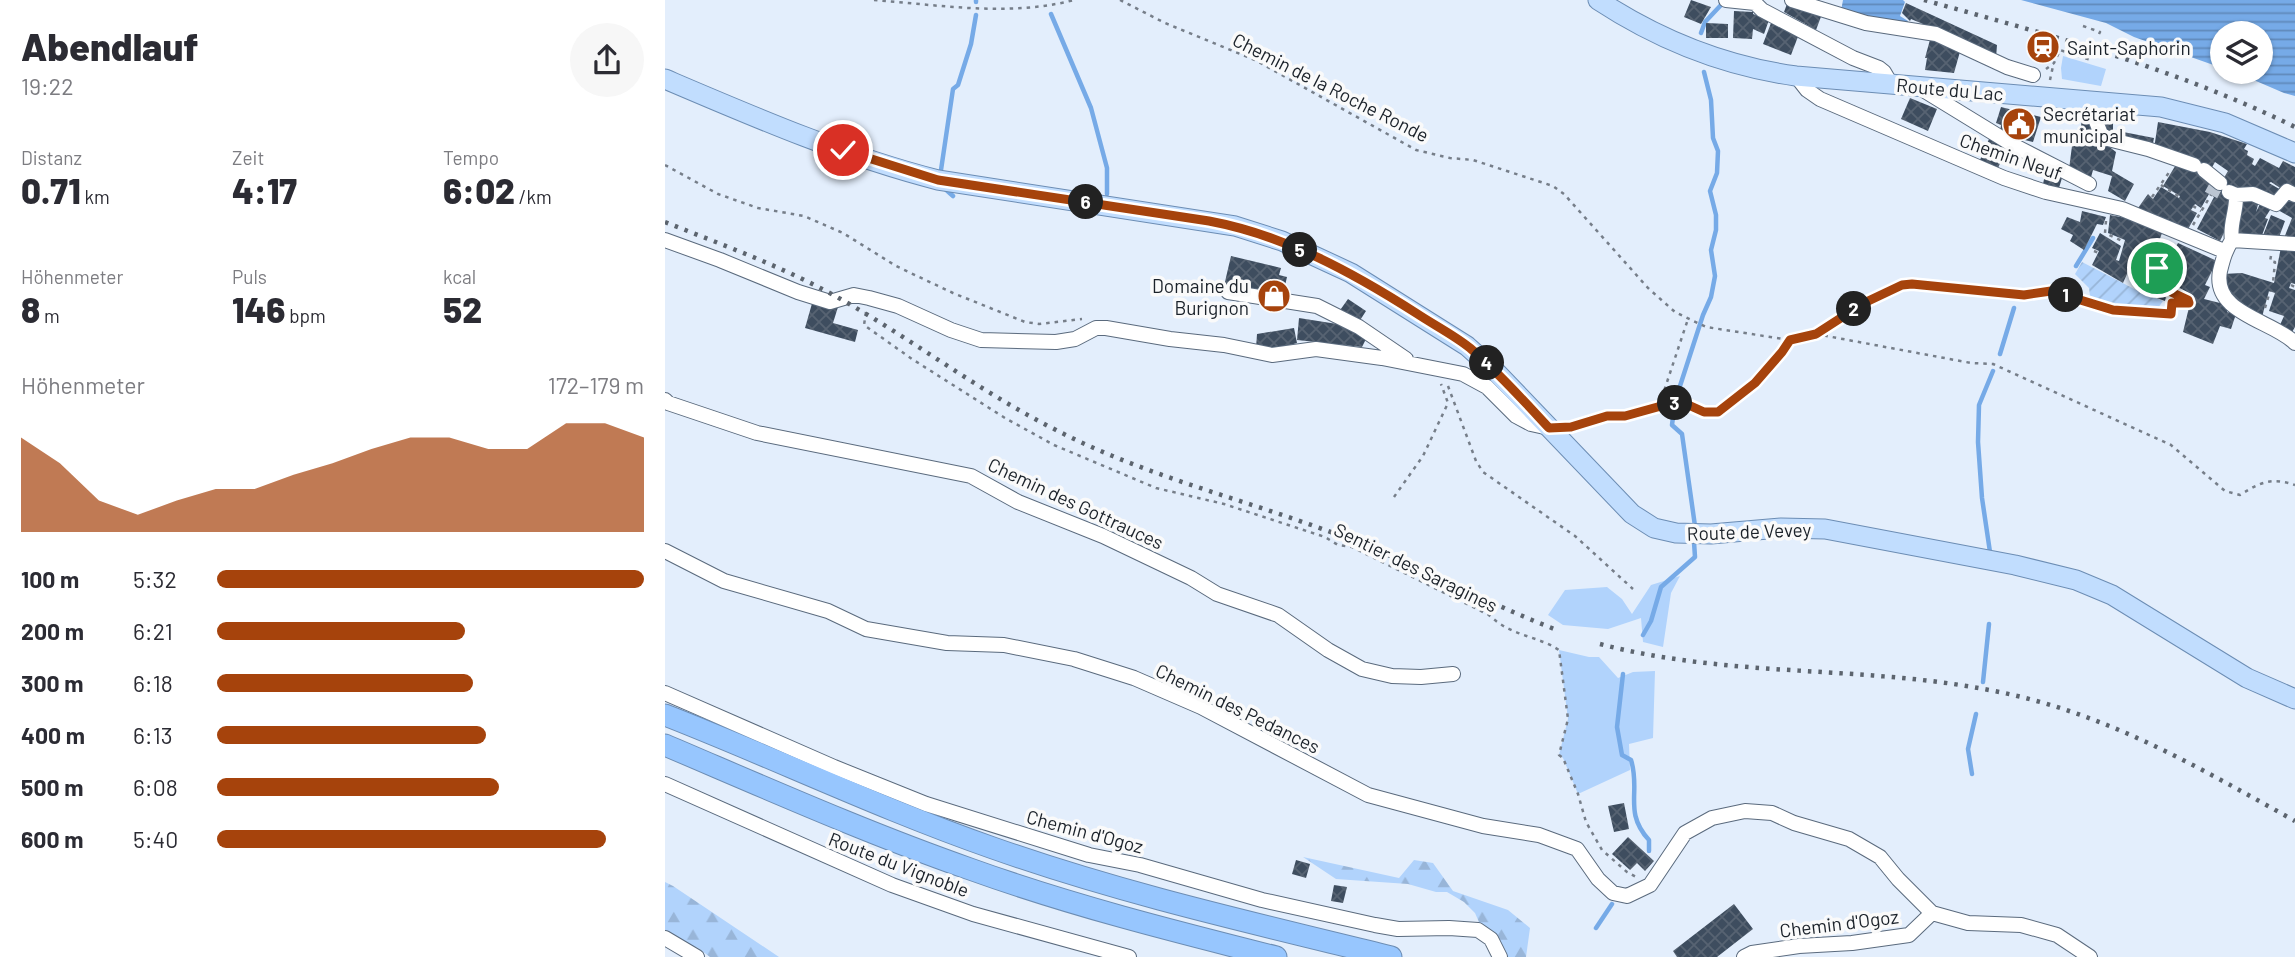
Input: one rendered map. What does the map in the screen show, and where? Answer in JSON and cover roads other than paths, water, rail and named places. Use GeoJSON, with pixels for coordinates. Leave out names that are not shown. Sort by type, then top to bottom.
{"type":"FeatureCollection","features":[{"type":"Feature","properties":{"kind":"highway"},"geometry":{"type":"LineString","coordinates":[[665,715],[921,822],[1075,876],[1391,957]]}},
{"type":"Feature","properties":{"kind":"highway"},"geometry":{"type":"LineString","coordinates":[[665,745],[868,831],[969,869],[1117,916],[1276,957]]}},
{"type":"Feature","properties":{"kind":"main road","name":"Route du Lac"},"geometry":{"type":"LineString","coordinates":[[1598,0],[1685,48],[1738,65],[1796,76],[2135,104],[2181,111],[2225,122],[2295,153]]}},
{"type":"Feature","properties":{"kind":"main road","name":"Route de Vevey"},"geometry":{"type":"LineString","coordinates":[[665,79],[783,128],[911,173],[938,180],[1235,226],[1282,242],[1362,279],[1467,346],[1497,373],[1632,514],[1663,531],[1691,534],[1780,528],[1825,529],[2015,565],[2077,580],[2112,595],[2247,678],[2295,699]]}},
{"type":"Feature","properties":{"kind":"street"},"geometry":{"type":"LineString","coordinates":[[1727,0],[1759,1],[1762,10],[1843,53],[1879,68],[1891,84]]}},
{"type":"Feature","properties":{"kind":"street"},"geometry":{"type":"LineString","coordinates":[[1792,0],[1866,23],[1935,34],[2007,67],[2033,75]]}},
{"type":"Feature","properties":{"kind":"street","name":"Chemin Neuf"},"geometry":{"type":"LineString","coordinates":[[1796,76],[1807,90],[1820,99],[1968,164],[2033,188],[2122,209],[2228,246],[2295,244]]}},
{"type":"Feature","properties":{"kind":"street"},"geometry":{"type":"LineString","coordinates":[[1916,86],[2013,145],[2089,184]]}},
{"type":"Feature","properties":{"kind":"street"},"geometry":{"type":"LineString","coordinates":[[2093,114],[2099,131],[2108,139],[2176,158],[2199,168],[2222,188],[2237,210],[2219,281],[2224,294],[2240,311],[2288,336],[2295,343]]}},
{"type":"Feature","properties":{"kind":"street"},"geometry":{"type":"LineString","coordinates":[[2222,188],[2253,194],[2276,204],[2287,191],[2295,195]]}},
{"type":"Feature","properties":{"kind":"street"},"geometry":{"type":"LineString","coordinates":[[665,240],[798,292],[830,302],[853,295],[879,301],[898,306],[951,331],[981,340],[1056,342],[1075,340],[1096,328],[1224,345],[1272,355],[1316,349],[1413,364]]}},
{"type":"Feature","properties":{"kind":"street"},"geometry":{"type":"LineString","coordinates":[[1227,292],[1317,306],[1359,327],[1413,364],[1436,375],[1463,374],[1487,387],[1516,416],[1531,424],[1549,428]]}},
{"type":"Feature","properties":{"kind":"street","name":"Chemin des Gottrauces"},"geometry":{"type":"LineString","coordinates":[[665,400],[757,433],[971,476],[1018,502],[1103,536],[1191,578],[1217,594],[1279,615],[1328,650],[1362,669],[1392,676],[1453,674]]}},
{"type":"Feature","properties":{"kind":"street","name":"Chemin des Pedances"},"geometry":{"type":"LineString","coordinates":[[665,551],[724,580],[828,611],[866,629],[947,643],[1004,645],[1074,659],[1134,678],[1201,707],[1368,795],[1483,825],[1539,835],[1577,849],[1598,879],[1613,893],[1627,897],[1650,885],[1685,833],[1711,818],[1745,811],[1772,813],[1794,823],[1849,839],[1880,858],[1932,913]]}},
{"type":"Feature","properties":{"kind":"street","name":"Chemin d'Ogoz"},"geometry":{"type":"LineString","coordinates":[[665,693],[834,767],[926,804],[989,824],[1089,855],[1140,865],[1262,900],[1375,926],[1398,929],[1478,930],[1491,939],[1500,957]]}},
{"type":"Feature","properties":{"kind":"street","name":"Route du Vignoble"},"geometry":{"type":"LineString","coordinates":[[665,784],[892,886],[973,914],[1129,957]]}},
{"type":"Feature","properties":{"kind":"street"},"geometry":{"type":"LineString","coordinates":[[1932,913],[1968,923],[2021,925],[2057,935],[2089,957]]}},
{"type":"Feature","properties":{"kind":"street","name":"Chemin d'Ogoz"},"geometry":{"type":"LineString","coordinates":[[1744,957],[1752,953],[1799,946],[1852,943],[1909,935],[1932,913]]}},
{"type":"Feature","properties":{"kind":"street"},"geometry":{"type":"LineString","coordinates":[[665,939],[697,957]]}},
{"type":"Feature","properties":{"kind":"waterway"},"geometry":{"type":"LineString","coordinates":[[1701,33],[1705,22],[1721,5]]}},
{"type":"Feature","properties":{"kind":"waterway"},"geometry":{"type":"LineString","coordinates":[[1051,14],[1091,108],[1107,168],[1107,194]]}},
{"type":"Feature","properties":{"kind":"waterway"},"geometry":{"type":"LineString","coordinates":[[941,170],[953,89],[958,85],[971,44],[976,15]]}},
{"type":"Feature","properties":{"kind":"waterway"},"geometry":{"type":"LineString","coordinates":[[1680,386],[1711,297],[1715,276],[1711,250],[1716,230],[1716,215],[1710,191],[1717,173],[1718,151],[1713,138],[1711,100],[1704,72]]}},
{"type":"Feature","properties":{"kind":"waterway"},"geometry":{"type":"LineString","coordinates":[[943,187],[953,196]]}},
{"type":"Feature","properties":{"kind":"waterway"},"geometry":{"type":"LineString","coordinates":[[2076,266],[2093,238]]}},
{"type":"Feature","properties":{"kind":"waterway"},"geometry":{"type":"LineString","coordinates":[[2000,354],[2014,308]]}},
{"type":"Feature","properties":{"kind":"waterway"},"geometry":{"type":"LineString","coordinates":[[1990,552],[1978,442],[1979,405],[1993,371]]}},
{"type":"Feature","properties":{"kind":"waterway"},"geometry":{"type":"LineString","coordinates":[[1674,409],[1672,425],[1682,434],[1695,526]]}},
{"type":"Feature","properties":{"kind":"waterway"},"geometry":{"type":"LineString","coordinates":[[1643,635],[1651,621],[1661,587],[1695,557],[1694,542]]}},
{"type":"Feature","properties":{"kind":"waterway"},"geometry":{"type":"LineString","coordinates":[[1983,682],[1989,624]]}},
{"type":"Feature","properties":{"kind":"waterway"},"geometry":{"type":"LineString","coordinates":[[1623,674],[1617,727],[1622,755],[1631,760],[1634,771],[1635,811],[1641,830],[1649,840],[1649,851]]}},
{"type":"Feature","properties":{"kind":"waterway"},"geometry":{"type":"LineString","coordinates":[[1972,774],[1968,749],[1976,714]]}},
{"type":"Feature","properties":{"kind":"waterway"},"geometry":{"type":"LineString","coordinates":[[1596,928],[1612,904]]}},
{"type":"Feature","properties":{"kind":"tunnel"},"geometry":{"type":"LineString","coordinates":[[2211,195],[2217,184]]}},
{"type":"Feature","properties":{"kind":"railway"},"geometry":{"type":"LineString","coordinates":[[1924,0],[2113,55],[2205,88],[2295,127]]}},
{"type":"Feature","properties":{"kind":"railway"},"geometry":{"type":"LineString","coordinates":[[665,222],[756,258],[822,289],[1029,416],[1091,447],[1164,476],[1349,539],[1557,630]]}},
{"type":"Feature","properties":{"kind":"railway"},"geometry":{"type":"LineString","coordinates":[[1600,644],[1697,662],[1941,682],[2031,699],[2110,726],[2148,743],[2295,821]]}},
{"type":"Feature","properties":{"kind":"place","name":"Saint-Saphorin"},"geometry":{"type":"Point","coordinates":[2043,47]}},
{"type":"Feature","properties":{"kind":"place","name":"Secrétariat municipal"},"geometry":{"type":"Point","coordinates":[2019,124]}},
{"type":"Feature","properties":{"kind":"place","name":"Domaine du Burignon"},"geometry":{"type":"Point","coordinates":[1274,296]}}]}
